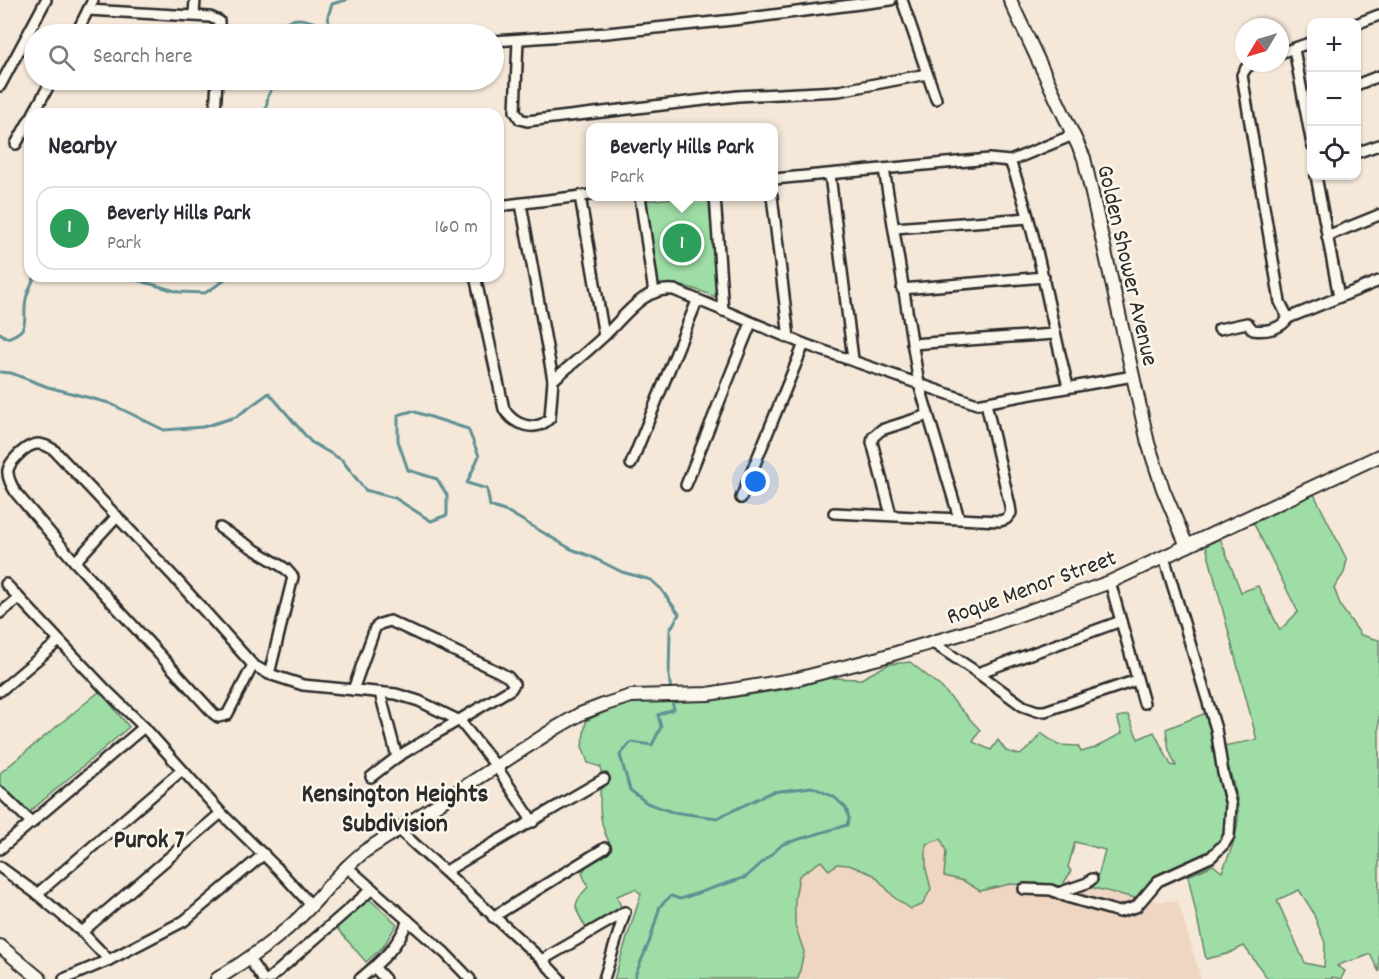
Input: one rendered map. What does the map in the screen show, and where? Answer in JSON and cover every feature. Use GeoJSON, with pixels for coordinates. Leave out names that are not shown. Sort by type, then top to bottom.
{"type":"FeatureCollection","features":[{"type":"Feature","properties":{"kind":"street"},"geometry":{"type":"LineString","coordinates":[[33,24],[46,0]]}},
{"type":"Feature","properties":{"kind":"street"},"geometry":{"type":"LineString","coordinates":[[80,24],[93,0]]}},
{"type":"Feature","properties":{"kind":"street"},"geometry":{"type":"LineString","coordinates":[[194,15],[195,0]]}},
{"type":"Feature","properties":{"kind":"street"},"geometry":{"type":"LineString","coordinates":[[504,41],[733,20],[891,0]]}},
{"type":"Feature","properties":{"kind":"street"},"geometry":{"type":"LineString","coordinates":[[902,0],[936,99]]}},
{"type":"Feature","properties":{"kind":"street","name":"Golden Shower Avenue"},"geometry":{"type":"LineString","coordinates":[[1010,0],[1084,158],[1148,443],[1163,489],[1187,546]]}},
{"type":"Feature","properties":{"kind":"street"},"geometry":{"type":"LineString","coordinates":[[88,10],[194,15],[210,17],[219,21],[219,24]]}},
{"type":"Feature","properties":{"kind":"street"},"geometry":{"type":"LineString","coordinates":[[1361,22],[1379,15]]}},
{"type":"Feature","properties":{"kind":"street"},"geometry":{"type":"LineString","coordinates":[[518,40],[515,111],[520,119],[527,121],[738,96],[839,91],[927,74]]}},
{"type":"Feature","properties":{"kind":"street"},"geometry":{"type":"LineString","coordinates":[[0,86],[24,41]]}},
{"type":"Feature","properties":{"kind":"street"},"geometry":{"type":"LineString","coordinates":[[1289,50],[1307,44]]}},
{"type":"Feature","properties":{"kind":"street"},"geometry":{"type":"LineString","coordinates":[[1294,49],[1307,100]]}},
{"type":"Feature","properties":{"kind":"street"},"geometry":{"type":"LineString","coordinates":[[1244,72],[1242,75],[1280,302],[1288,318]]}},
{"type":"Feature","properties":{"kind":"street"},"geometry":{"type":"LineString","coordinates":[[1361,83],[1379,76]]}},
{"type":"Feature","properties":{"kind":"street"},"geometry":{"type":"LineString","coordinates":[[36,108],[46,90]]}},
{"type":"Feature","properties":{"kind":"street"},"geometry":{"type":"LineString","coordinates":[[215,108],[216,90]]}},
{"type":"Feature","properties":{"kind":"street"},"geometry":{"type":"LineString","coordinates":[[778,178],[830,175],[989,159],[1010,161],[1072,135]]}},
{"type":"Feature","properties":{"kind":"street"},"geometry":{"type":"LineString","coordinates":[[16,144],[24,136]]}},
{"type":"Feature","properties":{"kind":"street"},"geometry":{"type":"LineString","coordinates":[[1361,151],[1379,145]]}},
{"type":"Feature","properties":{"kind":"street"},"geometry":{"type":"LineString","coordinates":[[1010,161],[1044,277],[1054,334],[1068,386]]}},
{"type":"Feature","properties":{"kind":"street"},"geometry":{"type":"LineString","coordinates":[[884,169],[919,384],[959,518]]}},
{"type":"Feature","properties":{"kind":"street"},"geometry":{"type":"LineString","coordinates":[[830,175],[853,359]]}},
{"type":"Feature","properties":{"kind":"street"},"geometry":{"type":"LineString","coordinates":[[1317,180],[1339,297]]}},
{"type":"Feature","properties":{"kind":"street"},"geometry":{"type":"LineString","coordinates":[[504,205],[586,195]]}},
{"type":"Feature","properties":{"kind":"street"},"geometry":{"type":"LineString","coordinates":[[580,196],[604,336]]}},
{"type":"Feature","properties":{"kind":"street"},"geometry":{"type":"LineString","coordinates":[[641,201],[654,293]]}},
{"type":"Feature","properties":{"kind":"street"},"geometry":{"type":"LineString","coordinates":[[716,201],[723,310]]}},
{"type":"Feature","properties":{"kind":"street"},"geometry":{"type":"LineString","coordinates":[[773,201],[789,338]]}},
{"type":"Feature","properties":{"kind":"street"},"geometry":{"type":"LineString","coordinates":[[476,282],[504,409],[510,419],[519,424],[533,426],[546,422],[550,418],[553,380],[521,204]]}},
{"type":"Feature","properties":{"kind":"street"},"geometry":{"type":"LineString","coordinates":[[1327,236],[1379,214]]}},
{"type":"Feature","properties":{"kind":"street"},"geometry":{"type":"LineString","coordinates":[[894,228],[1028,218]]}},
{"type":"Feature","properties":{"kind":"street"},"geometry":{"type":"LineString","coordinates":[[902,290],[1044,277]]}},
{"type":"Feature","properties":{"kind":"street"},"geometry":{"type":"LineString","coordinates":[[1219,329],[1247,323],[1253,330],[1266,331],[1281,325],[1288,318],[1379,281]]}},
{"type":"Feature","properties":{"kind":"street"},"geometry":{"type":"LineString","coordinates":[[553,380],[631,309],[654,293],[667,289],[804,344],[853,359],[962,400],[986,403],[1068,386],[1133,376]]}},
{"type":"Feature","properties":{"kind":"street"},"geometry":{"type":"LineString","coordinates":[[632,464],[697,300]]}},
{"type":"Feature","properties":{"kind":"street"},"geometry":{"type":"LineString","coordinates":[[686,485],[751,323]]}},
{"type":"Feature","properties":{"kind":"street"},"geometry":{"type":"LineString","coordinates":[[912,344],[1054,334]]}},
{"type":"Feature","properties":{"kind":"street"},"geometry":{"type":"LineString","coordinates":[[741,498],[804,344]]}},
{"type":"Feature","properties":{"kind":"street"},"geometry":{"type":"LineString","coordinates":[[834,513],[1000,521],[1006,519],[1011,513],[986,403]]}},
{"type":"Feature","properties":{"kind":"street"},"geometry":{"type":"LineString","coordinates":[[891,515],[872,442],[873,437],[881,430],[928,415]]}},
{"type":"Feature","properties":{"kind":"street"},"geometry":{"type":"LineString","coordinates":[[253,665],[232,708],[227,715],[218,717],[204,705],[75,562],[11,484],[8,473],[15,457],[28,446],[44,444],[64,459],[253,665],[269,674],[303,685],[396,694],[419,701],[460,721],[496,766],[533,822]]}},
{"type":"Feature","properties":{"kind":"street","name":"Roque Menor Street"},"geometry":{"type":"LineString","coordinates":[[217,979],[249,959],[285,931],[346,866],[398,829],[580,714],[631,696],[708,694],[797,679],[933,643],[1110,582],[1379,456]]}},
{"type":"Feature","properties":{"kind":"street"},"geometry":{"type":"LineString","coordinates":[[75,562],[117,516]]}},
{"type":"Feature","properties":{"kind":"street"},"geometry":{"type":"LineString","coordinates":[[220,528],[286,569],[293,577],[269,674]]}},
{"type":"Feature","properties":{"kind":"street"},"geometry":{"type":"LineString","coordinates":[[1024,889],[1051,890],[1119,912],[1136,907],[1158,881],[1211,857],[1229,836],[1231,805],[1216,729],[1164,557]]}},
{"type":"Feature","properties":{"kind":"street"},"geometry":{"type":"LineString","coordinates":[[1110,582],[1144,704]]}},
{"type":"Feature","properties":{"kind":"street"},"geometry":{"type":"LineString","coordinates":[[6,584],[144,727],[221,813],[264,854],[311,905]]}},
{"type":"Feature","properties":{"kind":"street"},"geometry":{"type":"LineString","coordinates":[[0,613],[19,598]]}},
{"type":"Feature","properties":{"kind":"street"},"geometry":{"type":"LineString","coordinates":[[978,673],[1121,621]]}},
{"type":"Feature","properties":{"kind":"street"},"geometry":{"type":"LineString","coordinates":[[353,690],[375,628],[384,622],[396,623],[500,672],[512,682],[514,687],[398,757],[371,777]]}},
{"type":"Feature","properties":{"kind":"street"},"geometry":{"type":"LineString","coordinates":[[0,691],[59,641]]}},
{"type":"Feature","properties":{"kind":"street"},"geometry":{"type":"LineString","coordinates":[[933,643],[1023,706],[1037,711],[1045,711],[1137,680]]}},
{"type":"Feature","properties":{"kind":"street"},"geometry":{"type":"LineString","coordinates":[[380,693],[398,757]]}},
{"type":"Feature","properties":{"kind":"street"},"geometry":{"type":"LineString","coordinates":[[0,849],[144,727]]}},
{"type":"Feature","properties":{"kind":"street"},"geometry":{"type":"LineString","coordinates":[[37,894],[182,770]]}},
{"type":"Feature","properties":{"kind":"street"},"geometry":{"type":"LineString","coordinates":[[446,871],[604,779]]}},
{"type":"Feature","properties":{"kind":"street"},"geometry":{"type":"LineString","coordinates":[[0,792],[32,823]]}},
{"type":"Feature","properties":{"kind":"street"},"geometry":{"type":"LineString","coordinates":[[82,932],[221,813]]}},
{"type":"Feature","properties":{"kind":"street"},"geometry":{"type":"LineString","coordinates":[[398,829],[560,979]]}},
{"type":"Feature","properties":{"kind":"street"},"geometry":{"type":"LineString","coordinates":[[493,917],[605,849]]}},
{"type":"Feature","properties":{"kind":"street"},"geometry":{"type":"LineString","coordinates":[[64,979],[109,960],[184,921],[264,854]]}},
{"type":"Feature","properties":{"kind":"street"},"geometry":{"type":"LineString","coordinates":[[346,866],[445,953],[470,979]]}},
{"type":"Feature","properties":{"kind":"street"},"geometry":{"type":"LineString","coordinates":[[0,867],[37,894],[82,932],[109,960]]}},
{"type":"Feature","properties":{"kind":"street"},"geometry":{"type":"LineString","coordinates":[[1058,893],[1092,879]]}},
{"type":"Feature","properties":{"kind":"street"},"geometry":{"type":"LineString","coordinates":[[269,979],[372,889]]}},
{"type":"Feature","properties":{"kind":"street"},"geometry":{"type":"LineString","coordinates":[[542,960],[625,912],[604,979]]}},
{"type":"Feature","properties":{"kind":"street"},"geometry":{"type":"LineString","coordinates":[[360,979],[399,941],[408,920]]}},
{"type":"Feature","properties":{"kind":"street"},"geometry":{"type":"LineString","coordinates":[[0,946],[40,979]]}},
{"type":"Feature","properties":{"kind":"street"},"geometry":{"type":"LineString","coordinates":[[249,959],[263,979]]}},
{"type":"Feature","properties":{"kind":"street"},"geometry":{"type":"LineString","coordinates":[[374,967],[385,979]]}},
{"type":"Feature","properties":{"kind":"shaded area"},"geometry":{"type":"Polygon","coordinates":[[[879,820],[1062,865],[1072,883],[1135,898],[1178,901],[1201,979],[798,979],[804,952],[792,923],[791,878],[879,820]]]}},
{"type":"Feature","properties":{"kind":"green space"},"geometry":{"type":"Polygon","coordinates":[[[643,201],[710,201],[719,298],[696,289],[680,286],[657,290],[643,201]]]}},
{"type":"Feature","properties":{"kind":"green space"},"geometry":{"type":"Polygon","coordinates":[[[1314,494],[1347,560],[1344,573],[1334,588],[1341,607],[1361,635],[1379,640],[1379,972],[1370,954],[1337,966],[1345,971],[1341,979],[1332,977],[1332,979],[1268,979],[1244,946],[1227,954],[1206,959],[1188,876],[1213,865],[1222,872],[1237,828],[1238,802],[1222,746],[1257,740],[1206,546],[1220,538],[1241,592],[1258,586],[1280,630],[1298,612],[1253,522],[1314,494]],[[1299,890],[1277,900],[1305,963],[1324,967],[1325,943],[1312,910],[1299,890]]]}},
{"type":"Feature","properties":{"kind":"green space"},"geometry":{"type":"Polygon","coordinates":[[[910,662],[941,687],[980,730],[973,742],[991,750],[998,740],[1006,751],[1020,755],[1041,733],[1058,745],[1078,746],[1081,752],[1095,748],[1122,733],[1117,717],[1128,715],[1138,739],[1154,732],[1171,765],[1176,766],[1169,750],[1166,729],[1206,713],[1216,736],[1227,814],[1226,834],[1206,856],[1152,883],[1135,898],[1090,887],[1099,873],[1105,850],[1075,842],[1068,867],[1071,871],[1062,886],[1010,884],[980,891],[964,881],[944,876],[946,851],[941,839],[926,844],[926,869],[931,889],[922,905],[911,909],[895,898],[874,875],[849,865],[837,864],[829,870],[821,861],[799,876],[795,898],[795,925],[804,952],[798,979],[614,979],[641,894],[635,889],[617,896],[621,907],[586,928],[577,911],[579,898],[588,887],[582,873],[587,865],[612,847],[601,818],[601,767],[588,763],[582,746],[586,721],[608,710],[636,702],[717,700],[794,688],[829,678],[861,679],[889,664],[910,662]]]}},
{"type":"Feature","properties":{"kind":"green space"},"geometry":{"type":"Polygon","coordinates":[[[100,691],[129,727],[27,814],[0,785],[0,773],[100,691]]]}},
{"type":"Feature","properties":{"kind":"green space"},"geometry":{"type":"Polygon","coordinates":[[[367,897],[397,924],[383,947],[366,962],[335,926],[367,897]]]}},
{"type":"Feature","properties":{"kind":"waterway"},"geometry":{"type":"LineString","coordinates":[[329,24],[328,16],[332,4],[346,0]]}},
{"type":"Feature","properties":{"kind":"waterway"},"geometry":{"type":"LineString","coordinates":[[282,24],[295,19],[318,24]]}},
{"type":"Feature","properties":{"kind":"waterway"},"geometry":{"type":"LineString","coordinates":[[266,108],[271,90]]}},
{"type":"Feature","properties":{"kind":"waterway"},"geometry":{"type":"LineString","coordinates":[[0,333],[7,338],[23,328],[26,299],[32,282]]}},
{"type":"Feature","properties":{"kind":"waterway"},"geometry":{"type":"LineString","coordinates":[[144,282],[179,292],[205,293],[222,282]]}},
{"type":"Feature","properties":{"kind":"waterway"},"geometry":{"type":"LineString","coordinates":[[0,372],[11,373],[48,387],[109,403],[164,430],[203,427],[236,417],[269,393],[311,442],[342,460],[365,490],[395,498],[431,521],[447,515],[447,495],[437,479],[408,470],[398,441],[398,415],[412,411],[468,429],[479,456],[467,483],[487,489],[490,506],[510,513],[571,549],[622,572],[651,580],[660,588],[679,614],[670,630],[671,691]]}},
{"type":"Feature","properties":{"kind":"waterway"},"geometry":{"type":"LineString","coordinates":[[635,979],[660,906],[671,896],[680,899],[746,877],[783,844],[847,825],[849,818],[846,808],[834,797],[812,787],[772,792],[717,818],[672,812],[647,803],[630,790],[620,755],[631,742],[652,745],[661,727],[658,715],[674,709],[671,698]]}},
{"type":"Feature","properties":{"kind":"place","name":"Beverly Hills Park"},"geometry":{"type":"Point","coordinates":[682,243]}},
{"type":"Feature","properties":{"kind":"district","name":"Kensington Heights Subdivision"},"geometry":{"type":"Point","coordinates":[395,807]}},
{"type":"Feature","properties":{"kind":"district","name":"Purok 7"},"geometry":{"type":"Point","coordinates":[149,838]}}]}
